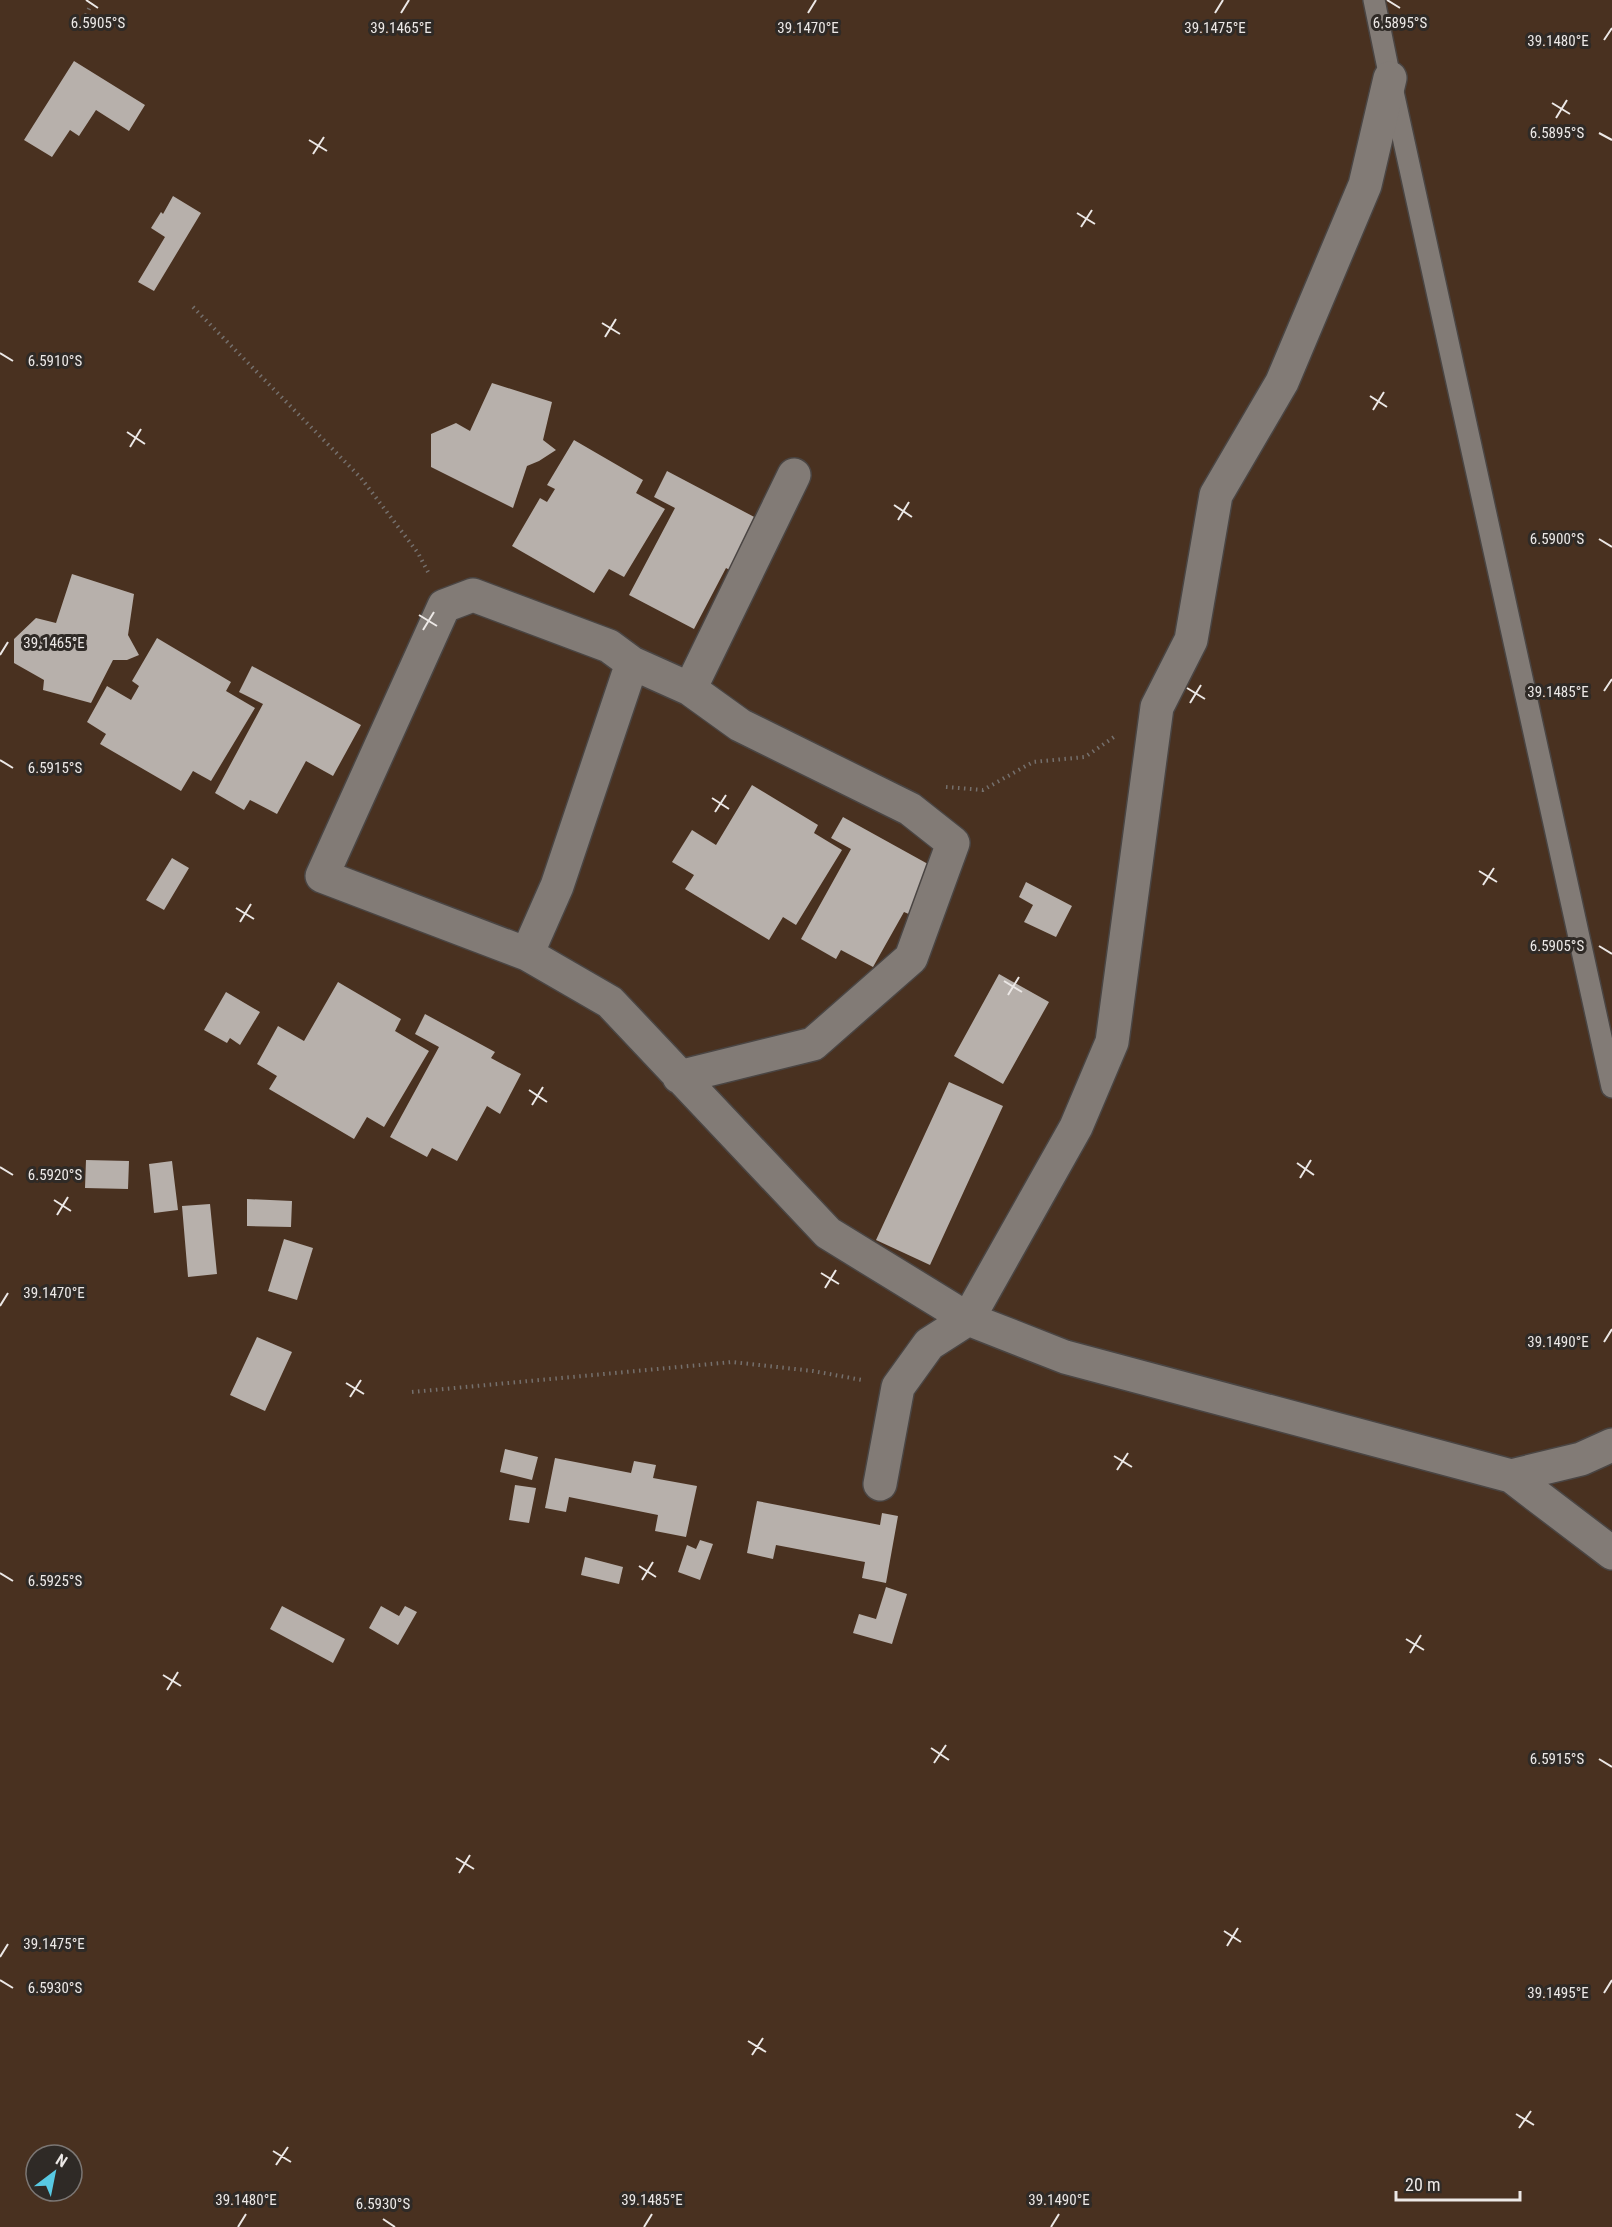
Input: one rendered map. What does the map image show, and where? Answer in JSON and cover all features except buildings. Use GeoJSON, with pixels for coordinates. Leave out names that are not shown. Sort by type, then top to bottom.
{"type":"FeatureCollection","features":[{"type":"Feature","properties":{"kind":"street"},"geometry":{"type":"LineString","coordinates":[[880,1484],[898,1387],[929,1344],[968,1319],[1076,1127],[1112,1042],[1157,707],[1191,640],[1216,495],[1282,382],[1365,185],[1389,78]]}},
{"type":"Feature","properties":{"kind":"street"},"geometry":{"type":"LineString","coordinates":[[690,689],[794,475]]}},
{"type":"Feature","properties":{"kind":"street"},"geometry":{"type":"LineString","coordinates":[[679,1077],[813,1044],[911,958],[953,843],[910,809],[740,725],[690,689],[632,663],[609,646],[473,595],[444,606],[322,876],[527,954],[610,1002],[679,1077],[828,1233],[968,1319],[1065,1357],[1511,1476],[1612,1553]]}},
{"type":"Feature","properties":{"kind":"street"},"geometry":{"type":"LineString","coordinates":[[527,954],[557,886],[632,663]]}},
{"type":"Feature","properties":{"kind":"street"},"geometry":{"type":"LineString","coordinates":[[1511,1476],[1581,1459],[1612,1445]]}},
{"type":"Feature","properties":{"kind":"lane"},"geometry":{"type":"LineString","coordinates":[[1374,0],[1389,78],[1612,1088]]}},
{"type":"Feature","properties":{"kind":"path"},"geometry":{"type":"LineString","coordinates":[[81,26],[93,0]]}},
{"type":"Feature","properties":{"kind":"path"},"geometry":{"type":"LineString","coordinates":[[193,307],[361,478],[418,553],[444,606]]}},
{"type":"Feature","properties":{"kind":"path"},"geometry":{"type":"LineString","coordinates":[[938,786],[983,790],[1033,762],[1085,757],[1157,707]]}},
{"type":"Feature","properties":{"kind":"path"},"geometry":{"type":"LineString","coordinates":[[412,1392],[732,1362],[813,1371],[898,1387]]}},
{"type":"Feature","properties":{"kind":"shaded area"},"geometry":{"type":"Polygon","coordinates":[[[0,0],[1612,0],[1612,2227],[0,2227],[0,0]]]}}]}
